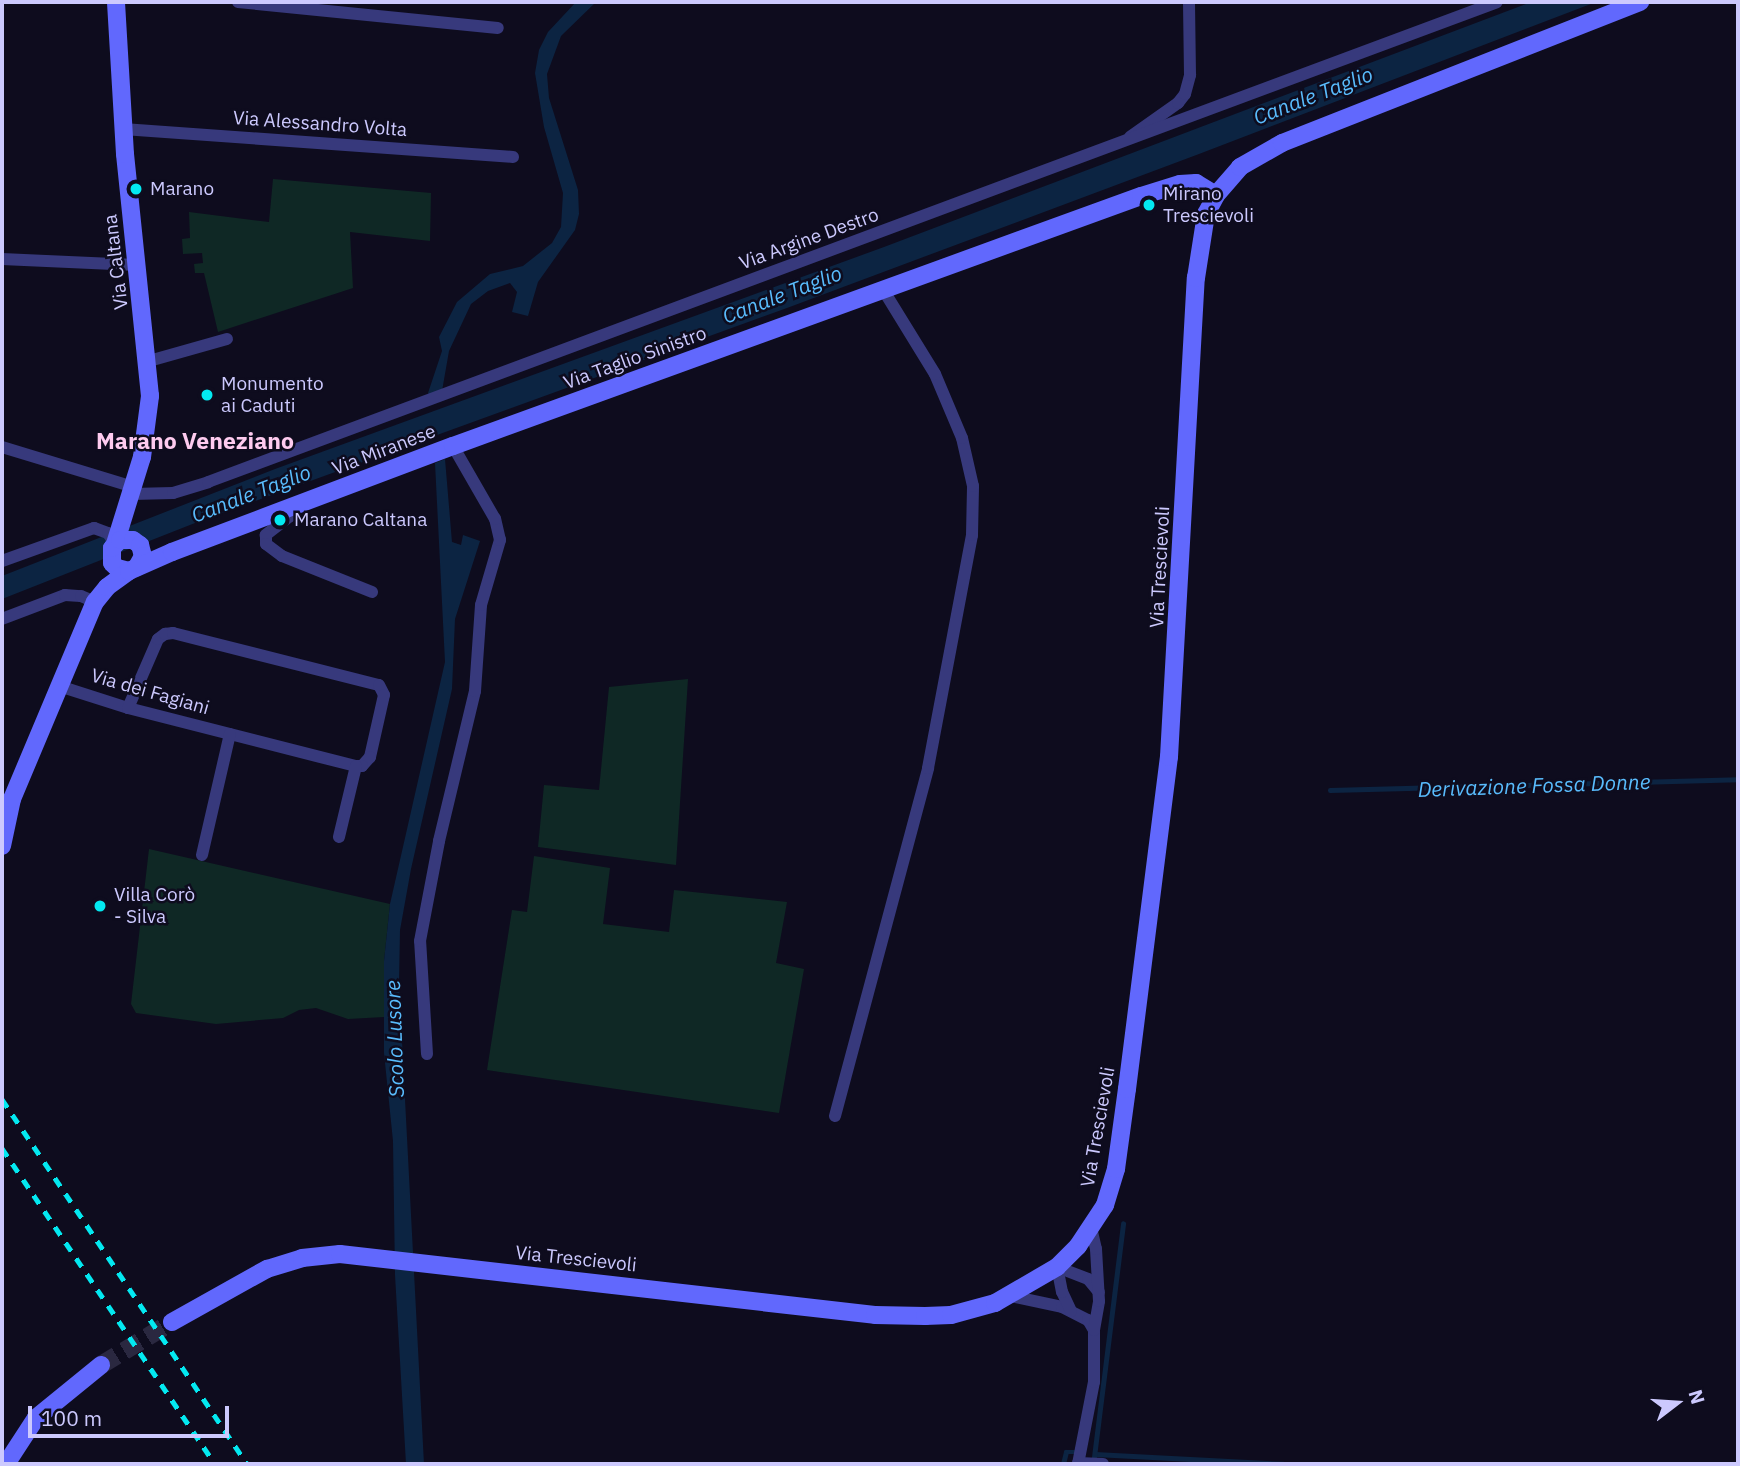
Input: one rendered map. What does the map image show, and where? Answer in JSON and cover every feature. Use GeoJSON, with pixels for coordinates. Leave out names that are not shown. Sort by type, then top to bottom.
{"type":"FeatureCollection","features":[{"type":"Feature","properties":{"kind":"main road","name":"Via Caltana"},"geometry":{"type":"LineString","coordinates":[[2,846],[12,799],[96,599],[109,551],[127,514],[148,421],[149,361],[136,265],[123,129],[116,2]]}},
{"type":"Feature","properties":{"kind":"main road"},"geometry":{"type":"LineString","coordinates":[[1216,195],[1240,167],[1282,143],[1640,2]]}},
{"type":"Feature","properties":{"kind":"main road","name":"Via Taglio Sinistro"},"geometry":{"type":"LineString","coordinates":[[453,446],[1166,188],[1196,183],[1216,195]]}},
{"type":"Feature","properties":{"kind":"main road","name":"Via Trescievoli"},"geometry":{"type":"LineString","coordinates":[[172,1322],[267,1269],[302,1258],[340,1254],[875,1315],[951,1315],[1011,1296],[1057,1267],[1091,1228],[1105,1205],[1116,1169],[1163,813],[1177,659],[1196,278],[1206,214],[1216,195]]}},
{"type":"Feature","properties":{"kind":"main road","name":"Via Miranese"},"geometry":{"type":"LineString","coordinates":[[133,569],[148,547],[291,508],[453,446]]}},
{"type":"Feature","properties":{"kind":"main road","name":"Via Caltana"},"geometry":{"type":"LineString","coordinates":[[127,514],[148,547]]}},
{"type":"Feature","properties":{"kind":"main road"},"geometry":{"type":"LineString","coordinates":[[127,538],[148,547],[133,569],[123,571],[109,551],[127,538]]}},
{"type":"Feature","properties":{"kind":"main road","name":"Via Caltana"},"geometry":{"type":"LineString","coordinates":[[96,599],[133,569]]}},
{"type":"Feature","properties":{"kind":"main road"},"geometry":{"type":"LineString","coordinates":[[6,1464],[37,1418],[101,1366]]}},
{"type":"Feature","properties":{"kind":"street"},"geometry":{"type":"LineString","coordinates":[[238,2],[318,6],[499,28]]}},
{"type":"Feature","properties":{"kind":"street"},"geometry":{"type":"LineString","coordinates":[[1128,141],[1132,133],[1178,103],[1185,94],[1190,75],[1189,2]]}},
{"type":"Feature","properties":{"kind":"street","name":"Via Argine Destro"},"geometry":{"type":"LineString","coordinates":[[2,447],[133,490],[173,494],[1497,2]]}},
{"type":"Feature","properties":{"kind":"street","name":"Via Alessandro Volta"},"geometry":{"type":"LineString","coordinates":[[123,129],[513,157]]}},
{"type":"Feature","properties":{"kind":"street"},"geometry":{"type":"LineString","coordinates":[[2,259],[136,265]]}},
{"type":"Feature","properties":{"kind":"street"},"geometry":{"type":"LineString","coordinates":[[835,1116],[928,768],[972,535],[973,486],[962,438],[935,374],[884,291]]}},
{"type":"Feature","properties":{"kind":"street"},"geometry":{"type":"LineString","coordinates":[[149,361],[227,339]]}},
{"type":"Feature","properties":{"kind":"street"},"geometry":{"type":"LineString","coordinates":[[427,1054],[421,941],[439,841],[475,691],[481,605],[500,540],[495,519],[453,446]]}},
{"type":"Feature","properties":{"kind":"street"},"geometry":{"type":"LineString","coordinates":[[291,508],[290,516],[266,535],[266,544],[282,556],[372,592]]}},
{"type":"Feature","properties":{"kind":"street"},"geometry":{"type":"LineString","coordinates":[[2,561],[94,528],[109,551]]}},
{"type":"Feature","properties":{"kind":"street"},"geometry":{"type":"LineString","coordinates":[[2,619],[65,596],[96,599]]}},
{"type":"Feature","properties":{"kind":"street"},"geometry":{"type":"LineString","coordinates":[[128,708],[158,639],[173,633],[379,685],[384,695],[369,757],[362,766],[356,766],[339,837]]}},
{"type":"Feature","properties":{"kind":"street","name":"Via dei Fagiani"},"geometry":{"type":"LineString","coordinates":[[60,686],[128,708],[356,766]]}},
{"type":"Feature","properties":{"kind":"street","name":"Via dei Fagiani"},"geometry":{"type":"LineString","coordinates":[[202,855],[230,734]]}},
{"type":"Feature","properties":{"kind":"street"},"geometry":{"type":"LineString","coordinates":[[1091,1228],[1099,1292],[1094,1330],[1094,1382],[1078,1464],[1104,1464]]}},
{"type":"Feature","properties":{"kind":"street"},"geometry":{"type":"LineString","coordinates":[[1057,1267],[1088,1279],[1099,1292]]}},
{"type":"Feature","properties":{"kind":"street"},"geometry":{"type":"LineString","coordinates":[[1057,1267],[1062,1292],[1072,1311]]}},
{"type":"Feature","properties":{"kind":"street"},"geometry":{"type":"LineString","coordinates":[[1011,1296],[1072,1311],[1088,1320],[1094,1330]]}},
{"type":"Feature","properties":{"kind":"green space"},"geometry":{"type":"Polygon","coordinates":[[[273,179],[431,193],[430,241],[350,232],[353,288],[218,332],[204,273],[195,273],[194,264],[203,263],[202,253],[183,254],[182,239],[190,238],[189,212],[269,222],[273,179]]]}},
{"type":"Feature","properties":{"kind":"green space"},"geometry":{"type":"Polygon","coordinates":[[[688,679],[676,865],[538,847],[544,785],[599,790],[609,687],[688,679]]]}},
{"type":"Feature","properties":{"kind":"green space"},"geometry":{"type":"Polygon","coordinates":[[[149,849],[390,904],[384,961],[384,1017],[348,1019],[316,1008],[299,1010],[283,1018],[216,1024],[136,1013],[131,1004],[149,849]]]}},
{"type":"Feature","properties":{"kind":"green space"},"geometry":{"type":"Polygon","coordinates":[[[534,856],[610,868],[603,924],[669,932],[674,890],[787,902],[776,963],[804,969],[779,1113],[487,1070],[512,910],[527,912],[534,856]]]}},
{"type":"Feature","properties":{"kind":"water"},"geometry":{"type":"Polygon","coordinates":[[[576,2],[596,2],[561,36],[547,74],[549,98],[578,190],[579,214],[575,230],[538,282],[528,316],[512,312],[517,292],[510,283],[488,291],[471,304],[449,351],[442,391],[430,396],[428,393],[442,351],[439,337],[457,302],[490,274],[523,266],[552,243],[561,227],[563,193],[544,127],[535,73],[539,50],[548,32],[576,2]]]}},
{"type":"Feature","properties":{"kind":"water","name":"Canale Taglio"},"geometry":{"type":"Polygon","coordinates":[[[1531,2],[1596,2],[787,308],[195,523],[2,599],[2,576],[275,469],[884,247],[1531,2]]]}},
{"type":"Feature","properties":{"kind":"water","name":"Scolo Lusore"},"geometry":{"type":"Polygon","coordinates":[[[445,459],[452,542],[461,545],[463,535],[480,541],[455,619],[452,689],[411,869],[400,930],[399,984],[424,1464],[406,1464],[395,1275],[393,1141],[384,1053],[384,961],[390,904],[445,662],[435,463],[445,459]]]}},
{"type":"Feature","properties":{"kind":"waterway","name":"Derivazione Fossa Donne"},"geometry":{"type":"LineString","coordinates":[[1330,790],[1738,779]]}},
{"type":"Feature","properties":{"kind":"waterway","name":"Derivazione Fossa Donne"},"geometry":{"type":"LineString","coordinates":[[1094,1457],[1123,1224]]}},
{"type":"Feature","properties":{"kind":"waterway"},"geometry":{"type":"LineString","coordinates":[[1063,1464],[1066,1452],[1076,1452]]}},
{"type":"Feature","properties":{"kind":"waterway"},"geometry":{"type":"LineString","coordinates":[[1095,1454],[1283,1464]]}},
{"type":"Feature","properties":{"kind":"tunnel"},"geometry":{"type":"LineString","coordinates":[[101,1365],[172,1322]]}},
{"type":"Feature","properties":{"kind":"railway"},"geometry":{"type":"LineString","coordinates":[[2,1099],[247,1464]]}},
{"type":"Feature","properties":{"kind":"railway"},"geometry":{"type":"LineString","coordinates":[[2,1148],[215,1464]]}},
{"type":"Feature","properties":{"kind":"place","name":"Marano"},"geometry":{"type":"Point","coordinates":[136,189]}},
{"type":"Feature","properties":{"kind":"place","name":"Mirano Trescievoli"},"geometry":{"type":"Point","coordinates":[1149,205]}},
{"type":"Feature","properties":{"kind":"place","name":"Monumento ai Caduti"},"geometry":{"type":"Point","coordinates":[207,395]}},
{"type":"Feature","properties":{"kind":"place","name":"Marano Caltana"},"geometry":{"type":"Point","coordinates":[280,520]}},
{"type":"Feature","properties":{"kind":"place","name":"Villa Corò - Silva"},"geometry":{"type":"Point","coordinates":[100,906]}},
{"type":"Feature","properties":{"kind":"district","name":"Marano Veneziano"},"geometry":{"type":"Point","coordinates":[195,440]}}]}
